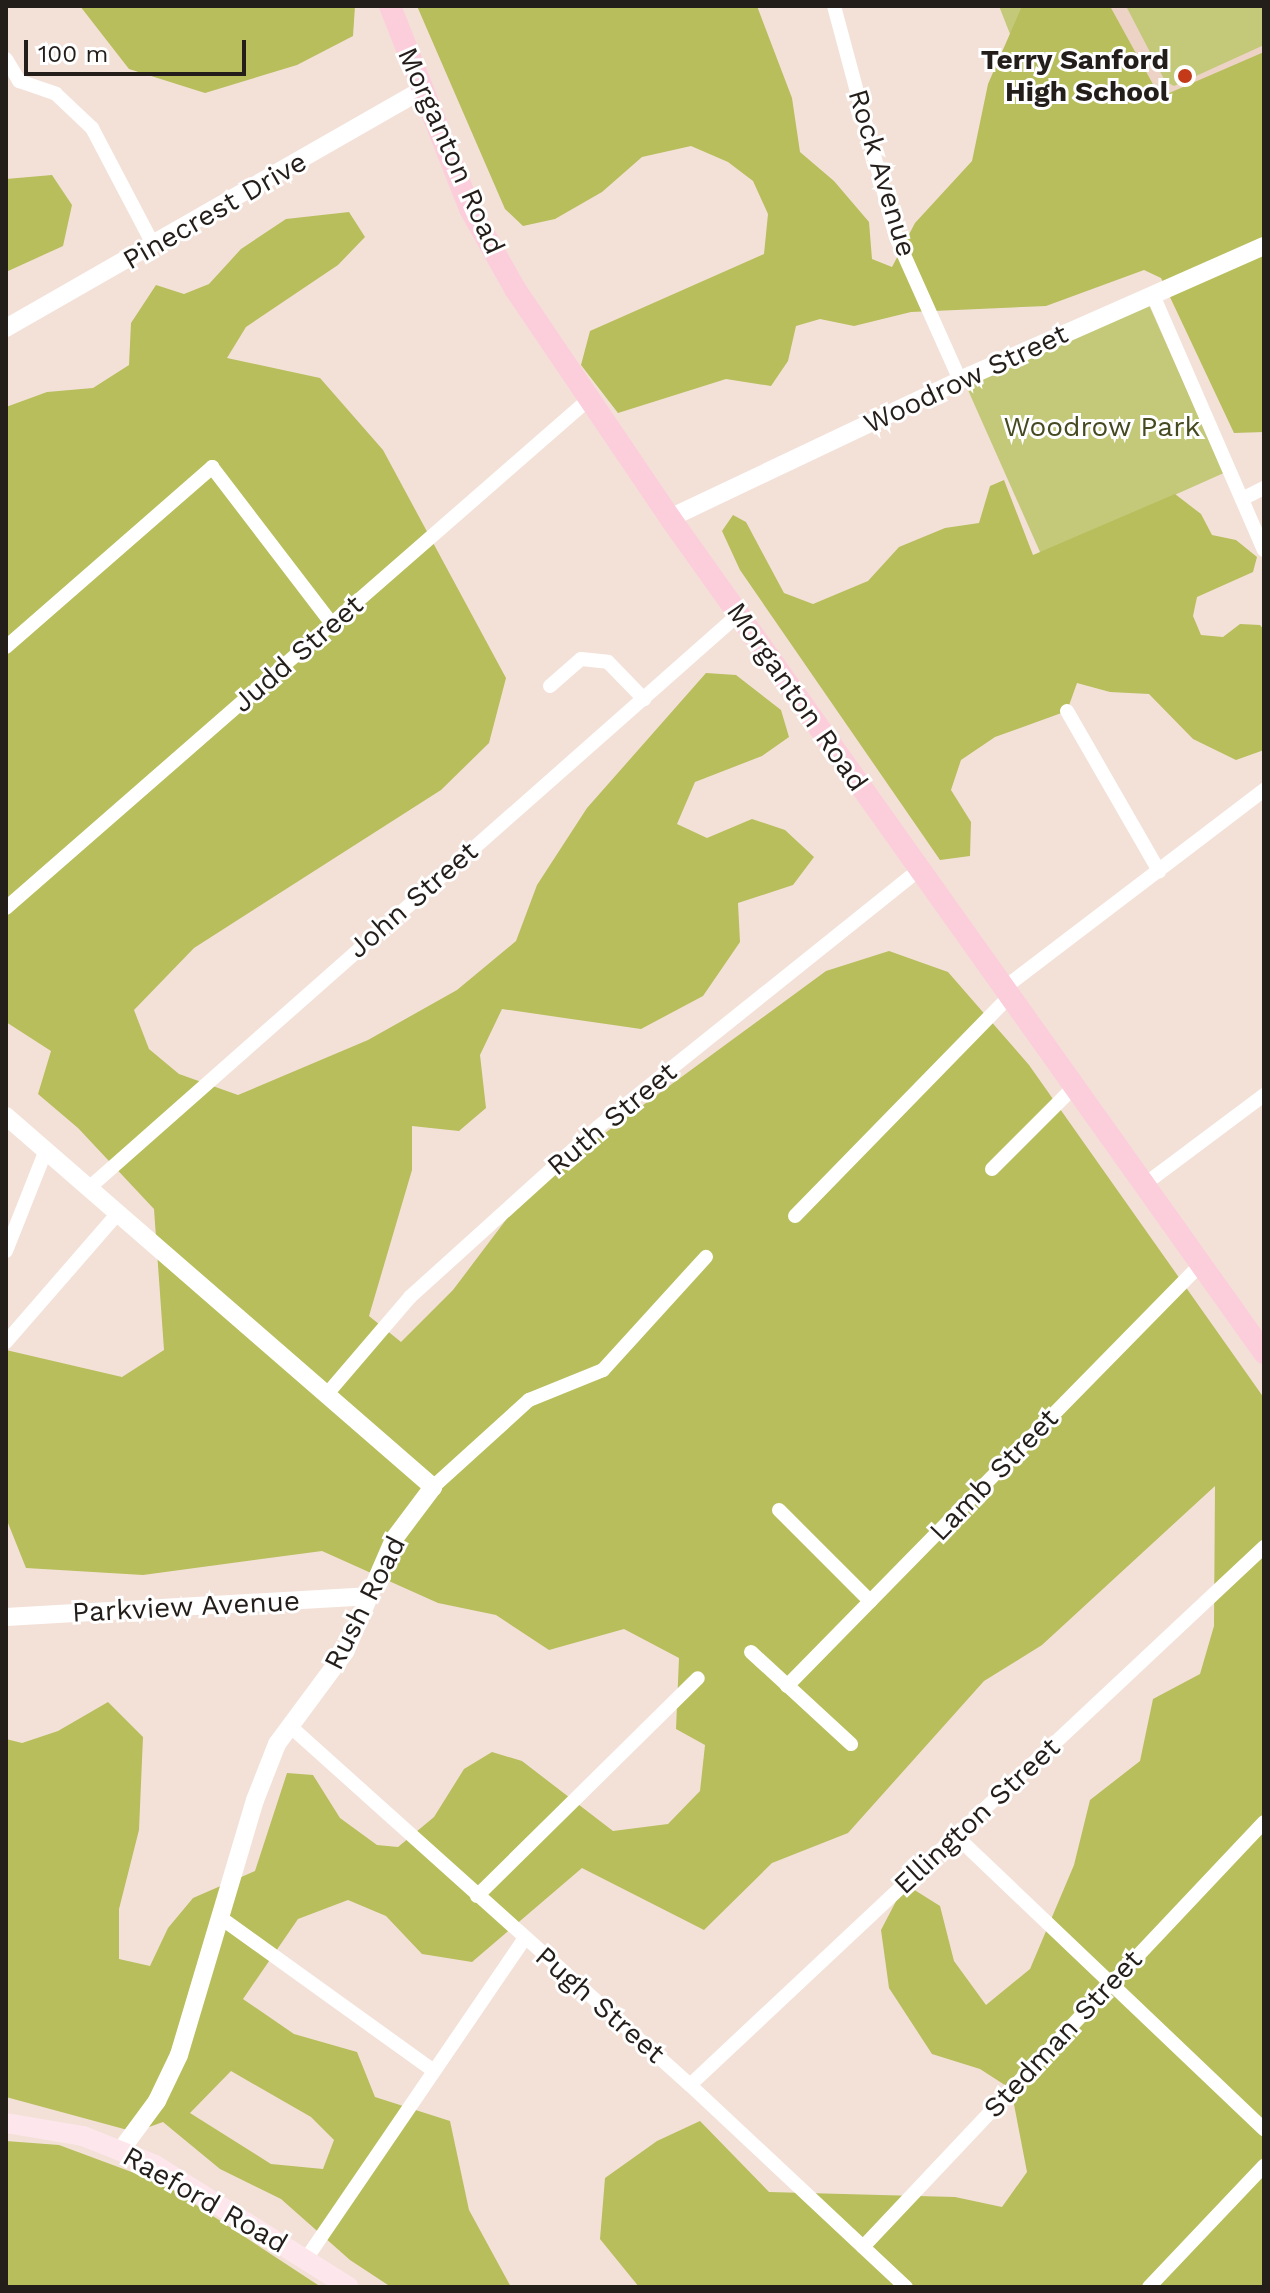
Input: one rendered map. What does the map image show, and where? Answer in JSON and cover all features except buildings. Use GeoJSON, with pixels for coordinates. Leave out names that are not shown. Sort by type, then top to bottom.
{"type":"FeatureCollection","features":[{"type":"Feature","properties":{"kind":"main road","name":"Morganton Road"},"geometry":{"type":"LineString","coordinates":[[390,6],[422,90],[489,245],[670,518],[1264,1353]]}},
{"type":"Feature","properties":{"kind":"main road","name":"Raeford Road"},"geometry":{"type":"LineString","coordinates":[[6,2123],[53,2128],[121,2150],[191,2185],[349,2287]]}},
{"type":"Feature","properties":{"kind":"street","name":"Rock Avenue"},"geometry":{"type":"LineString","coordinates":[[834,6],[896,237],[960,380]]}},
{"type":"Feature","properties":{"kind":"street"},"geometry":{"type":"LineString","coordinates":[[6,59],[12,81],[56,94],[92,128],[154,246]]}},
{"type":"Feature","properties":{"kind":"street","name":"Pinecrest Drive"},"geometry":{"type":"LineString","coordinates":[[6,328],[422,90]]}},
{"type":"Feature","properties":{"kind":"street","name":"Woodrow Street"},"geometry":{"type":"LineString","coordinates":[[670,518],[960,380],[1264,246]]}},
{"type":"Feature","properties":{"kind":"street"},"geometry":{"type":"LineString","coordinates":[[1153,295],[1264,550]]}},
{"type":"Feature","properties":{"kind":"street","name":"Judd Street"},"geometry":{"type":"LineString","coordinates":[[6,908],[589,399]]}},
{"type":"Feature","properties":{"kind":"street"},"geometry":{"type":"LineString","coordinates":[[6,647],[212,467],[332,624]]}},
{"type":"Feature","properties":{"kind":"street"},"geometry":{"type":"LineString","coordinates":[[1242,499],[1264,488]]}},
{"type":"Feature","properties":{"kind":"street","name":"John Street"},"geometry":{"type":"LineString","coordinates":[[90,1187],[739,614]]}},
{"type":"Feature","properties":{"kind":"street"},"geometry":{"type":"LineString","coordinates":[[550,686],[581,659],[608,662],[644,699]]}},
{"type":"Feature","properties":{"kind":"street"},"geometry":{"type":"LineString","coordinates":[[1067,711],[1159,871]]}},
{"type":"Feature","properties":{"kind":"street"},"geometry":{"type":"LineString","coordinates":[[795,1216],[1007,992],[1264,790]]}},
{"type":"Feature","properties":{"kind":"street","name":"Ruth Street"},"geometry":{"type":"LineString","coordinates":[[327,1394],[410,1297],[598,1127],[920,869]]}},
{"type":"Feature","properties":{"kind":"street"},"geometry":{"type":"LineString","coordinates":[[992,1169],[1075,1086]]}},
{"type":"Feature","properties":{"kind":"street"},"geometry":{"type":"LineString","coordinates":[[1145,1184],[1264,1095]]}},
{"type":"Feature","properties":{"kind":"street"},"geometry":{"type":"LineString","coordinates":[[6,1116],[433,1487],[529,1400],[603,1370],[706,1257]]}},
{"type":"Feature","properties":{"kind":"street"},"geometry":{"type":"LineString","coordinates":[[6,1251],[46,1150]]}},
{"type":"Feature","properties":{"kind":"street"},"geometry":{"type":"LineString","coordinates":[[6,1342],[119,1212]]}},
{"type":"Feature","properties":{"kind":"street","name":"Lamb Street"},"geometry":{"type":"LineString","coordinates":[[787,1686],[1201,1264]]}},
{"type":"Feature","properties":{"kind":"street","name":"Rush Road"},"geometry":{"type":"LineString","coordinates":[[121,2150],[157,2101],[179,2055],[255,1800],[277,1744],[345,1652],[394,1539],[433,1487]]}},
{"type":"Feature","properties":{"kind":"street"},"geometry":{"type":"LineString","coordinates":[[779,1510],[870,1601]]}},
{"type":"Feature","properties":{"kind":"street","name":"Ellington Street"},"geometry":{"type":"LineString","coordinates":[[690,2085],[1264,1547]]}},
{"type":"Feature","properties":{"kind":"street","name":"Parkview Avenue"},"geometry":{"type":"LineString","coordinates":[[6,1617],[367,1596]]}},
{"type":"Feature","properties":{"kind":"street"},"geometry":{"type":"LineString","coordinates":[[751,1652],[851,1744]]}},
{"type":"Feature","properties":{"kind":"street"},"geometry":{"type":"LineString","coordinates":[[477,1896],[698,1678]]}},
{"type":"Feature","properties":{"kind":"street","name":"Pugh Street"},"geometry":{"type":"LineString","coordinates":[[291,1727],[690,2085],[906,2287]]}},
{"type":"Feature","properties":{"kind":"street","name":"Stedman Street"},"geometry":{"type":"LineString","coordinates":[[863,2247],[1264,1822]]}},
{"type":"Feature","properties":{"kind":"street"},"geometry":{"type":"LineString","coordinates":[[955,1835],[1264,2129]]}},
{"type":"Feature","properties":{"kind":"street"},"geometry":{"type":"LineString","coordinates":[[221,1918],[434,2071]]}},
{"type":"Feature","properties":{"kind":"street"},"geometry":{"type":"LineString","coordinates":[[306,2259],[524,1939]]}},
{"type":"Feature","properties":{"kind":"street"},"geometry":{"type":"LineString","coordinates":[[1149,2287],[1264,2166]]}},
{"type":"Feature","properties":{"kind":"shaded area","name":"Terry Sanford High School"},"geometry":{"type":"Polygon","coordinates":[[[1110,6],[1264,6],[1264,55],[1164,105],[1110,6]]]}},
{"type":"Feature","properties":{"kind":"green space"},"geometry":{"type":"Polygon","coordinates":[[[80,6],[355,6],[353,36],[297,65],[205,93],[129,69],[80,6]]]}},
{"type":"Feature","properties":{"kind":"green space"},"geometry":{"type":"Polygon","coordinates":[[[417,6],[757,6],[792,98],[800,152],[834,181],[869,222],[872,259],[892,267],[915,223],[972,161],[988,84],[1022,6],[1110,6],[1160,97],[1264,52],[1264,432],[1234,433],[1161,278],[1144,270],[1046,306],[911,312],[854,326],[820,319],[796,326],[788,361],[771,386],[726,379],[618,413],[581,365],[590,331],[764,254],[768,214],[753,181],[728,162],[691,146],[642,157],[602,192],[555,219],[523,226],[505,209],[417,6]]]}},
{"type":"Feature","properties":{"kind":"green space"},"geometry":{"type":"Polygon","coordinates":[[[999,6],[1053,6],[1057,15],[1010,34],[999,6]]]}},
{"type":"Feature","properties":{"kind":"green space","name":"Terry Sanford High School"},"geometry":{"type":"Polygon","coordinates":[[[1126,6],[1264,6],[1264,45],[1174,86],[1165,81],[1126,6]]]}},
{"type":"Feature","properties":{"kind":"green space"},"geometry":{"type":"Polygon","coordinates":[[[52,175],[72,205],[63,246],[6,272],[6,179],[52,175]]]}},
{"type":"Feature","properties":{"kind":"green space"},"geometry":{"type":"Polygon","coordinates":[[[349,212],[365,237],[338,265],[246,327],[227,358],[320,378],[383,450],[506,678],[489,743],[441,790],[194,948],[134,1010],[149,1049],[179,1074],[238,1095],[368,1040],[457,990],[516,941],[537,885],[587,808],[706,673],[736,675],[781,710],[789,737],[762,756],[695,782],[677,824],[707,838],[752,819],[785,830],[814,857],[793,885],[738,903],[740,942],[703,996],[641,1029],[502,1009],[480,1055],[486,1108],[459,1131],[412,1126],[412,1170],[369,1316],[401,1342],[453,1290],[530,1188],[826,971],[889,951],[948,972],[1029,1065],[1264,1398],[1264,2287],[639,2287],[600,2239],[605,2178],[657,2141],[700,2121],[769,2192],[955,2197],[1002,2207],[1027,2172],[1011,2089],[980,2069],[932,2054],[889,1988],[881,1930],[905,1884],[940,1906],[954,1961],[986,2005],[1030,1969],[1074,1865],[1090,1800],[1140,1761],[1153,1699],[1200,1674],[1214,1626],[1215,1486],[1042,1645],[984,1681],[848,1833],[772,1863],[704,1930],[582,1868],[472,1962],[422,1954],[386,1916],[348,1900],[298,1919],[243,1999],[294,2034],[357,2052],[375,2097],[450,2121],[469,2210],[511,2287],[391,2287],[350,2260],[281,2199],[220,2169],[163,2122],[135,2132],[6,2097],[6,1739],[22,1743],[58,1731],[108,1702],[143,1737],[139,1830],[119,1909],[119,1959],[150,1966],[168,1928],[193,1898],[255,1871],[287,1773],[313,1775],[340,1818],[377,1845],[398,1847],[434,1817],[464,1769],[492,1752],[522,1761],[613,1831],[668,1824],[700,1791],[705,1745],[676,1729],[679,1658],[624,1629],[549,1650],[496,1615],[438,1603],[322,1551],[143,1575],[26,1568],[6,1518],[6,1350],[122,1377],[164,1350],[154,1209],[78,1128],[38,1094],[51,1051],[6,1022],[6,407],[47,392],[93,388],[129,365],[131,323],[156,285],[184,294],[209,284],[241,249],[286,219],[349,212]],[[231,2071],[190,2113],[271,2164],[323,2169],[334,2140],[311,2117],[231,2071]]]}},
{"type":"Feature","properties":{"kind":"green space","name":"Woodrow Park"},"geometry":{"type":"Polygon","coordinates":[[[1149,305],[1224,473],[1041,554],[966,386],[1149,305]]]}},
{"type":"Feature","properties":{"kind":"green space"},"geometry":{"type":"Polygon","coordinates":[[[1004,480],[1033,555],[1175,494],[1201,514],[1212,535],[1236,540],[1257,557],[1253,572],[1197,597],[1193,616],[1201,635],[1223,637],[1240,624],[1260,625],[1264,630],[1264,750],[1236,760],[1193,739],[1149,694],[1110,692],[1077,683],[1067,711],[995,737],[961,760],[951,790],[971,822],[970,856],[940,860],[740,570],[722,531],[733,515],[746,522],[784,593],[813,604],[868,581],[899,547],[945,528],[979,523],[990,486],[1004,480]]]}},
{"type":"Feature","properties":{"kind":"green space"},"geometry":{"type":"Polygon","coordinates":[[[6,2141],[59,2145],[164,2184],[321,2287],[6,2287],[6,2141]]]}},
{"type":"Feature","properties":{"kind":"place","name":"Terry Sanford High School"},"geometry":{"type":"Point","coordinates":[1185,76]}}]}
